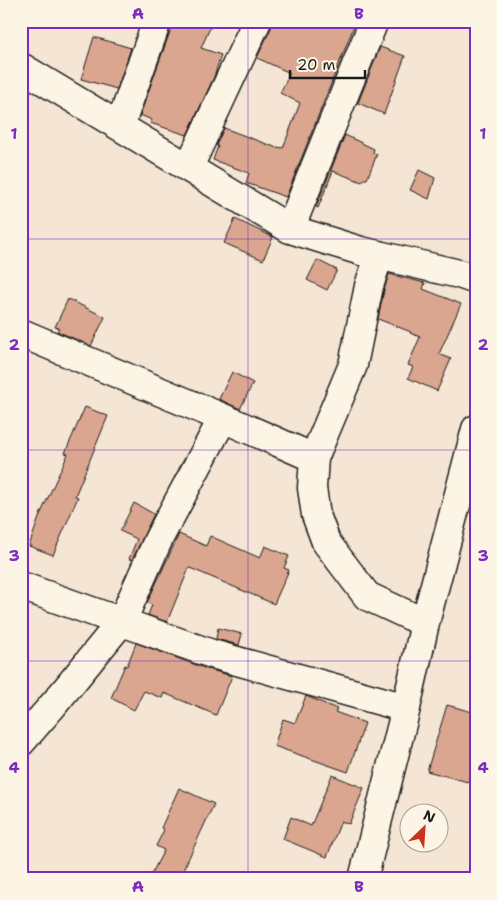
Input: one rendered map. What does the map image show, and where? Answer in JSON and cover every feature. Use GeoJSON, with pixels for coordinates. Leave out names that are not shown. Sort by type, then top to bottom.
{"type":"FeatureCollection","features":[{"type":"Feature","properties":{"kind":"street"},"geometry":{"type":"LineString","coordinates":[[120,126],[157,21]]}},
{"type":"Feature","properties":{"kind":"street"},"geometry":{"type":"LineString","coordinates":[[189,167],[256,21]]}},
{"type":"Feature","properties":{"kind":"street"},"geometry":{"type":"LineString","coordinates":[[290,229],[374,21]]}},
{"type":"Feature","properties":{"kind":"street"},"geometry":{"type":"LineString","coordinates":[[21,67],[290,229],[361,251],[459,274],[476,280]]}},
{"type":"Feature","properties":{"kind":"street"},"geometry":{"type":"LineString","coordinates":[[380,255],[369,286],[353,365],[314,458],[312,488],[316,515],[326,542],[367,596],[425,623]]}},
{"type":"Feature","properties":{"kind":"street"},"geometry":{"type":"LineString","coordinates":[[21,333],[314,458]]}},
{"type":"Feature","properties":{"kind":"street"},"geometry":{"type":"LineString","coordinates":[[21,742],[122,621],[159,538],[223,418]]}},
{"type":"Feature","properties":{"kind":"street"},"geometry":{"type":"LineString","coordinates":[[363,879],[406,708],[425,623],[476,429]]}},
{"type":"Feature","properties":{"kind":"street"},"geometry":{"type":"LineString","coordinates":[[21,586],[212,654],[406,708]]}},
{"type":"Feature","properties":{"kind":"building"},"geometry":{"type":"Polygon","coordinates":[[[172,21],[213,21],[201,48],[221,55],[214,77],[187,135],[150,123],[152,120],[140,115],[172,26],[172,21]]]}},
{"type":"Feature","properties":{"kind":"building"},"geometry":{"type":"Polygon","coordinates":[[[272,21],[356,21],[286,197],[246,183],[249,173],[213,160],[218,146],[216,145],[224,128],[277,148],[283,148],[300,103],[280,93],[290,73],[257,58],[271,28],[272,21]]]}},
{"type":"Feature","properties":{"kind":"building"},"geometry":{"type":"Polygon","coordinates":[[[94,37],[131,48],[117,89],[81,79],[94,37]]]}},
{"type":"Feature","properties":{"kind":"building"},"geometry":{"type":"Polygon","coordinates":[[[380,47],[405,56],[384,114],[358,103],[380,47]]]}},
{"type":"Feature","properties":{"kind":"building"},"geometry":{"type":"Polygon","coordinates":[[[345,135],[374,149],[373,153],[377,154],[367,179],[364,179],[362,182],[333,171],[318,208],[316,207],[345,135]]]}},
{"type":"Feature","properties":{"kind":"building"},"geometry":{"type":"Polygon","coordinates":[[[419,170],[435,178],[429,199],[410,190],[419,170]]]}},
{"type":"Feature","properties":{"kind":"building"},"geometry":{"type":"Polygon","coordinates":[[[235,219],[273,237],[263,260],[224,243],[235,219]]]}},
{"type":"Feature","properties":{"kind":"building"},"geometry":{"type":"Polygon","coordinates":[[[317,260],[337,270],[327,290],[307,280],[317,260]]]}},
{"type":"Feature","properties":{"kind":"building"},"geometry":{"type":"Polygon","coordinates":[[[389,274],[425,283],[423,289],[461,304],[439,354],[451,359],[437,391],[408,378],[413,367],[408,365],[420,337],[378,319],[389,274]]]}},
{"type":"Feature","properties":{"kind":"building"},"geometry":{"type":"Polygon","coordinates":[[[68,299],[105,317],[91,346],[57,331],[59,328],[55,327],[68,299]]]}},
{"type":"Feature","properties":{"kind":"building"},"geometry":{"type":"Polygon","coordinates":[[[232,372],[253,383],[240,409],[219,399],[232,372]]]}},
{"type":"Feature","properties":{"kind":"building"},"geometry":{"type":"Polygon","coordinates":[[[85,407],[108,416],[75,496],[78,497],[53,555],[29,546],[40,515],[68,454],[65,453],[85,407]]]}},
{"type":"Feature","properties":{"kind":"building"},"geometry":{"type":"Polygon","coordinates":[[[134,503],[154,514],[132,560],[129,559],[137,539],[120,531],[134,503]]]}},
{"type":"Feature","properties":{"kind":"building"},"geometry":{"type":"Polygon","coordinates":[[[179,534],[206,546],[210,536],[260,558],[265,546],[289,556],[284,568],[289,570],[274,604],[189,568],[167,622],[148,615],[152,605],[147,603],[179,534]]]}},
{"type":"Feature","properties":{"kind":"building"},"geometry":{"type":"Polygon","coordinates":[[[218,628],[242,634],[239,645],[216,639],[218,628]]]}},
{"type":"Feature","properties":{"kind":"building"},"geometry":{"type":"Polygon","coordinates":[[[136,643],[207,669],[232,676],[216,715],[164,693],[162,698],[144,691],[134,710],[111,698],[136,643]]]}},
{"type":"Feature","properties":{"kind":"building"},"geometry":{"type":"Polygon","coordinates":[[[306,696],[337,709],[335,712],[365,723],[348,772],[274,746],[283,719],[295,723],[306,696]]]}},
{"type":"Feature","properties":{"kind":"building"},"geometry":{"type":"Polygon","coordinates":[[[447,705],[476,713],[476,755],[468,782],[427,771],[447,705]]]}},
{"type":"Feature","properties":{"kind":"building"},"geometry":{"type":"Polygon","coordinates":[[[332,775],[364,788],[349,824],[341,821],[327,857],[283,839],[291,817],[311,826],[332,775]]]}},
{"type":"Feature","properties":{"kind":"building"},"geometry":{"type":"Polygon","coordinates":[[[179,788],[214,804],[179,879],[149,879],[164,850],[156,846],[164,830],[161,828],[179,788]]]}}]}
